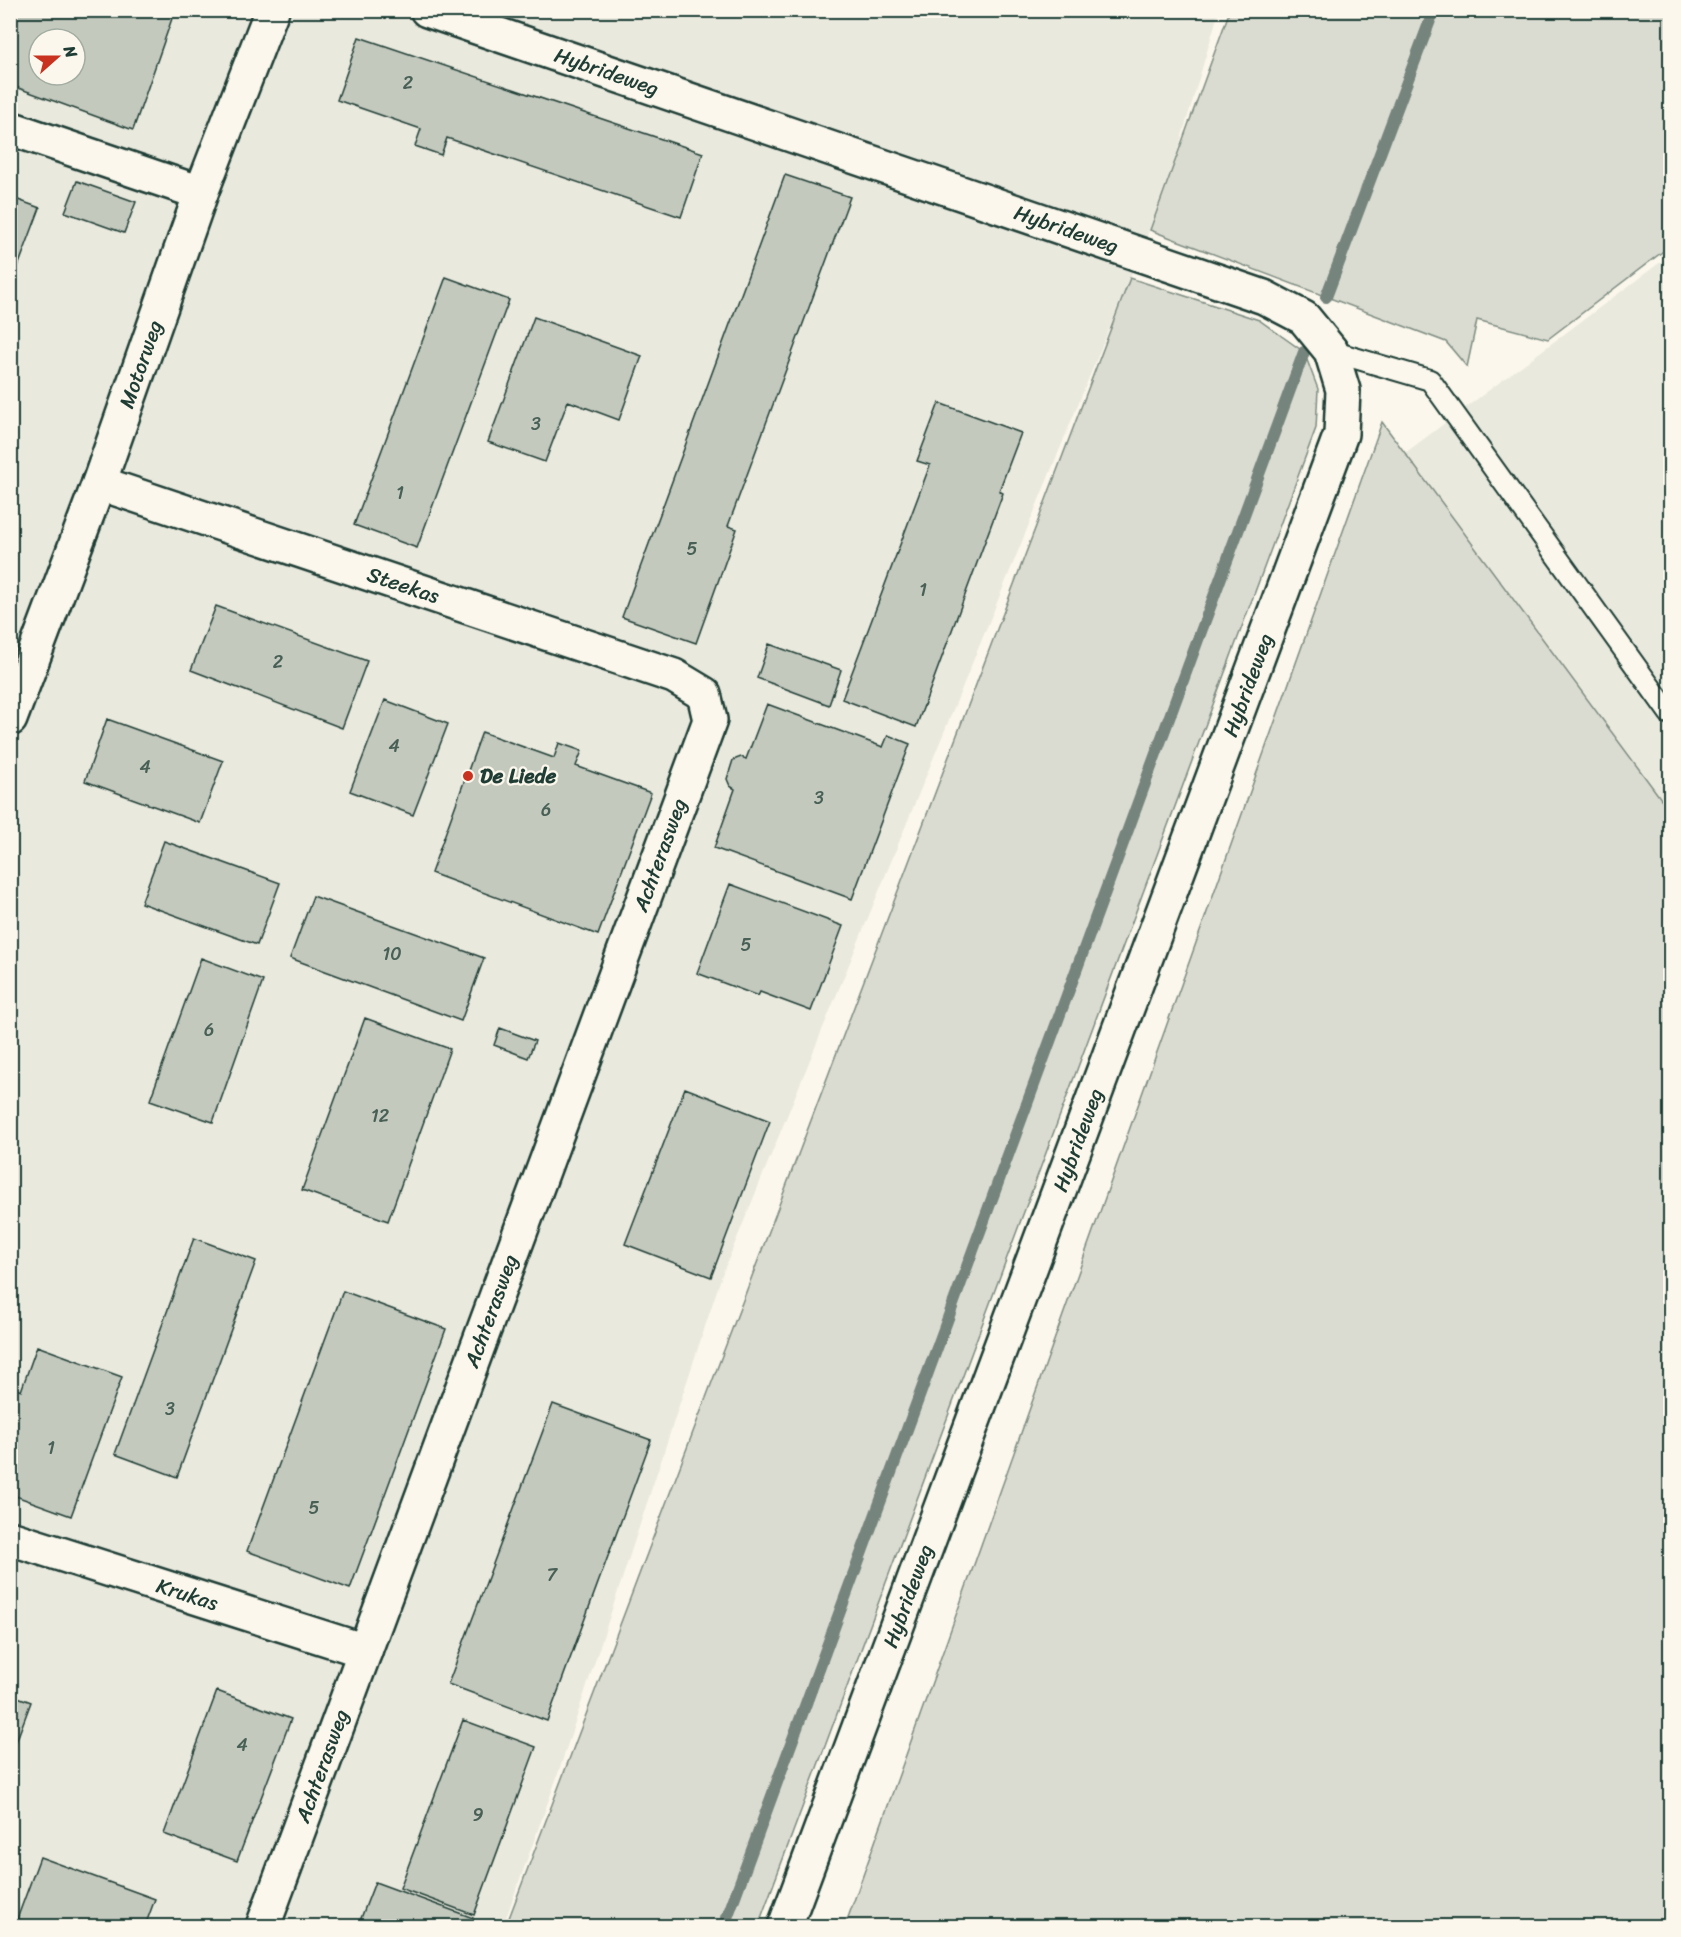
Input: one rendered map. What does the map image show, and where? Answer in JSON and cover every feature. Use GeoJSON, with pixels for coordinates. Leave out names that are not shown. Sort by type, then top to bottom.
{"type":"FeatureCollection","features":[{"type":"Feature","properties":{"kind":"street","name":"Motorweg"},"geometry":{"type":"LineString","coordinates":[[10,718],[99,483],[201,193],[272,10]]}},
{"type":"Feature","properties":{"kind":"street","name":"Hybrideweg"},"geometry":{"type":"LineString","coordinates":[[427,10],[1264,297],[1304,318],[1331,351],[1343,390],[1341,434],[785,1926]]}},
{"type":"Feature","properties":{"kind":"street"},"geometry":{"type":"LineString","coordinates":[[10,128],[201,193]]}},
{"type":"Feature","properties":{"kind":"street","name":"Steekas"},"geometry":{"type":"LineString","coordinates":[[99,483],[674,676],[704,694]]}},
{"type":"Feature","properties":{"kind":"street","name":"Achterasweg"},"geometry":{"type":"LineString","coordinates":[[263,1926],[710,720],[704,694]]}},
{"type":"Feature","properties":{"kind":"street","name":"Krukas"},"geometry":{"type":"LineString","coordinates":[[10,1538],[365,1651]]}},
{"type":"Feature","properties":{"kind":"lane"},"geometry":{"type":"LineString","coordinates":[[1331,351],[1430,380],[1671,714]]}},
{"type":"Feature","properties":{"kind":"shaded area","name":"De Liede"},"geometry":{"type":"Polygon","coordinates":[[[330,10],[370,24],[333,11],[1219,11],[1167,187],[722,1275],[556,1780],[503,1926],[11,1926],[11,11],[330,10]]]}},
{"type":"Feature","properties":{"kind":"shaded area"},"geometry":{"type":"Polygon","coordinates":[[[1230,10],[1670,11],[1670,246],[1548,339],[1477,320],[1467,367],[1446,342],[1150,230],[1230,10]]]}},
{"type":"Feature","properties":{"kind":"shaded area"},"geometry":{"type":"Polygon","coordinates":[[[1670,255],[1670,811],[1405,453],[1670,255]]]}},
{"type":"Feature","properties":{"kind":"shaded area"},"geometry":{"type":"Polygon","coordinates":[[[1130,278],[1259,320],[1304,352],[1318,389],[1316,428],[758,1926],[506,1926],[1130,278]]]}},
{"type":"Feature","properties":{"kind":"shaded area"},"geometry":{"type":"Polygon","coordinates":[[[1382,422],[1670,811],[1670,1926],[845,1926],[1382,422]]]}},
{"type":"Feature","properties":{"kind":"building"},"geometry":{"type":"Polygon","coordinates":[[[10,10],[175,10],[133,130],[10,85],[10,10]]]}},
{"type":"Feature","properties":{"kind":"building"},"geometry":{"type":"Polygon","coordinates":[[[359,37],[703,153],[681,217],[447,138],[441,155],[415,146],[421,129],[337,100],[359,37]]]}},
{"type":"Feature","properties":{"kind":"building"},"geometry":{"type":"Polygon","coordinates":[[[785,175],[850,197],[728,526],[737,529],[696,643],[622,617],[785,175]]]}},
{"type":"Feature","properties":{"kind":"building"},"geometry":{"type":"Polygon","coordinates":[[[77,181],[136,202],[124,233],[65,212],[77,181]]]}},
{"type":"Feature","properties":{"kind":"building"},"geometry":{"type":"Polygon","coordinates":[[[10,197],[40,208],[10,288],[10,197]]]}},
{"type":"Feature","properties":{"kind":"building"},"geometry":{"type":"Polygon","coordinates":[[[446,277],[509,300],[417,548],[354,525],[446,277]]]}},
{"type":"Feature","properties":{"kind":"building"},"geometry":{"type":"Polygon","coordinates":[[[534,317],[642,356],[619,420],[568,401],[545,462],[488,442],[534,317]]]}},
{"type":"Feature","properties":{"kind":"building"},"geometry":{"type":"Polygon","coordinates":[[[939,403],[1021,433],[999,491],[1003,493],[916,727],[842,699],[930,465],[917,461],[939,403]]]}},
{"type":"Feature","properties":{"kind":"building"},"geometry":{"type":"Polygon","coordinates":[[[216,606],[367,661],[342,728],[191,670],[216,606]]]}},
{"type":"Feature","properties":{"kind":"building"},"geometry":{"type":"Polygon","coordinates":[[[769,644],[841,670],[829,705],[757,678],[769,644]]]}},
{"type":"Feature","properties":{"kind":"building"},"geometry":{"type":"Polygon","coordinates":[[[385,700],[448,724],[413,815],[350,791],[385,700]]]}},
{"type":"Feature","properties":{"kind":"building"},"geometry":{"type":"Polygon","coordinates":[[[767,704],[883,747],[888,735],[910,744],[852,899],[714,848],[735,789],[730,786],[727,779],[733,760],[741,757],[746,759],[767,704]]]}},
{"type":"Feature","properties":{"kind":"building"},"geometry":{"type":"Polygon","coordinates":[[[107,719],[223,761],[200,823],[85,781],[107,719]]]}},
{"type":"Feature","properties":{"kind":"building"},"geometry":{"type":"Polygon","coordinates":[[[482,732],[554,758],[559,743],[582,751],[576,766],[651,793],[598,935],[431,873],[482,732]]]}},
{"type":"Feature","properties":{"kind":"building"},"geometry":{"type":"Polygon","coordinates":[[[164,841],[280,883],[257,945],[141,903],[164,841]]]}},
{"type":"Feature","properties":{"kind":"building"},"geometry":{"type":"Polygon","coordinates":[[[730,884],[843,926],[811,1011],[760,992],[758,996],[697,973],[730,884]]]}},
{"type":"Feature","properties":{"kind":"building"},"geometry":{"type":"Polygon","coordinates":[[[313,896],[484,958],[461,1021],[290,958],[313,896]]]}},
{"type":"Feature","properties":{"kind":"building"},"geometry":{"type":"Polygon","coordinates":[[[201,958],[263,981],[213,1122],[150,1100],[201,958]]]}},
{"type":"Feature","properties":{"kind":"building"},"geometry":{"type":"Polygon","coordinates":[[[365,1018],[450,1049],[388,1221],[302,1190],[365,1018]]]}},
{"type":"Feature","properties":{"kind":"building"},"geometry":{"type":"Polygon","coordinates":[[[500,1028],[535,1041],[528,1058],[494,1045],[500,1028]]]}},
{"type":"Feature","properties":{"kind":"building"},"geometry":{"type":"Polygon","coordinates":[[[685,1088],[770,1121],[711,1277],[625,1244],[685,1088]]]}},
{"type":"Feature","properties":{"kind":"building"},"geometry":{"type":"Polygon","coordinates":[[[194,1238],[256,1261],[177,1477],[115,1454],[194,1238]]]}},
{"type":"Feature","properties":{"kind":"building"},"geometry":{"type":"Polygon","coordinates":[[[343,1291],[446,1329],[350,1589],[247,1551],[343,1291]]]}},
{"type":"Feature","properties":{"kind":"building"},"geometry":{"type":"Polygon","coordinates":[[[37,1346],[122,1377],[71,1516],[10,1494],[10,1390],[15,1388],[21,1391],[37,1346]]]}},
{"type":"Feature","properties":{"kind":"building"},"geometry":{"type":"Polygon","coordinates":[[[553,1404],[651,1440],[547,1721],[448,1684],[553,1404]]]}},
{"type":"Feature","properties":{"kind":"building"},"geometry":{"type":"Polygon","coordinates":[[[217,1691],[291,1719],[237,1861],[164,1834],[217,1691]]]}},
{"type":"Feature","properties":{"kind":"building"},"geometry":{"type":"Polygon","coordinates":[[[10,1694],[31,1702],[10,1758],[10,1694]]]}},
{"type":"Feature","properties":{"kind":"building"},"geometry":{"type":"Polygon","coordinates":[[[463,1720],[536,1747],[474,1915],[400,1888],[463,1720]]]}},
{"type":"Feature","properties":{"kind":"building"},"geometry":{"type":"Polygon","coordinates":[[[40,1857],[155,1899],[145,1926],[38,1926],[17,1919],[40,1857]]]}},
{"type":"Feature","properties":{"kind":"building"},"geometry":{"type":"Polygon","coordinates":[[[375,1882],[473,1918],[470,1926],[358,1926],[375,1882]]]}},
{"type":"Feature","properties":{"kind":"waterway"},"geometry":{"type":"LineString","coordinates":[[1326,297],[1434,10]]}},
{"type":"Feature","properties":{"kind":"waterway"},"geometry":{"type":"LineString","coordinates":[[724,1926],[1304,352]]}},
{"type":"Feature","properties":{"kind":"place","name":"De Liede"},"geometry":{"type":"Point","coordinates":[468,776]}}]}
